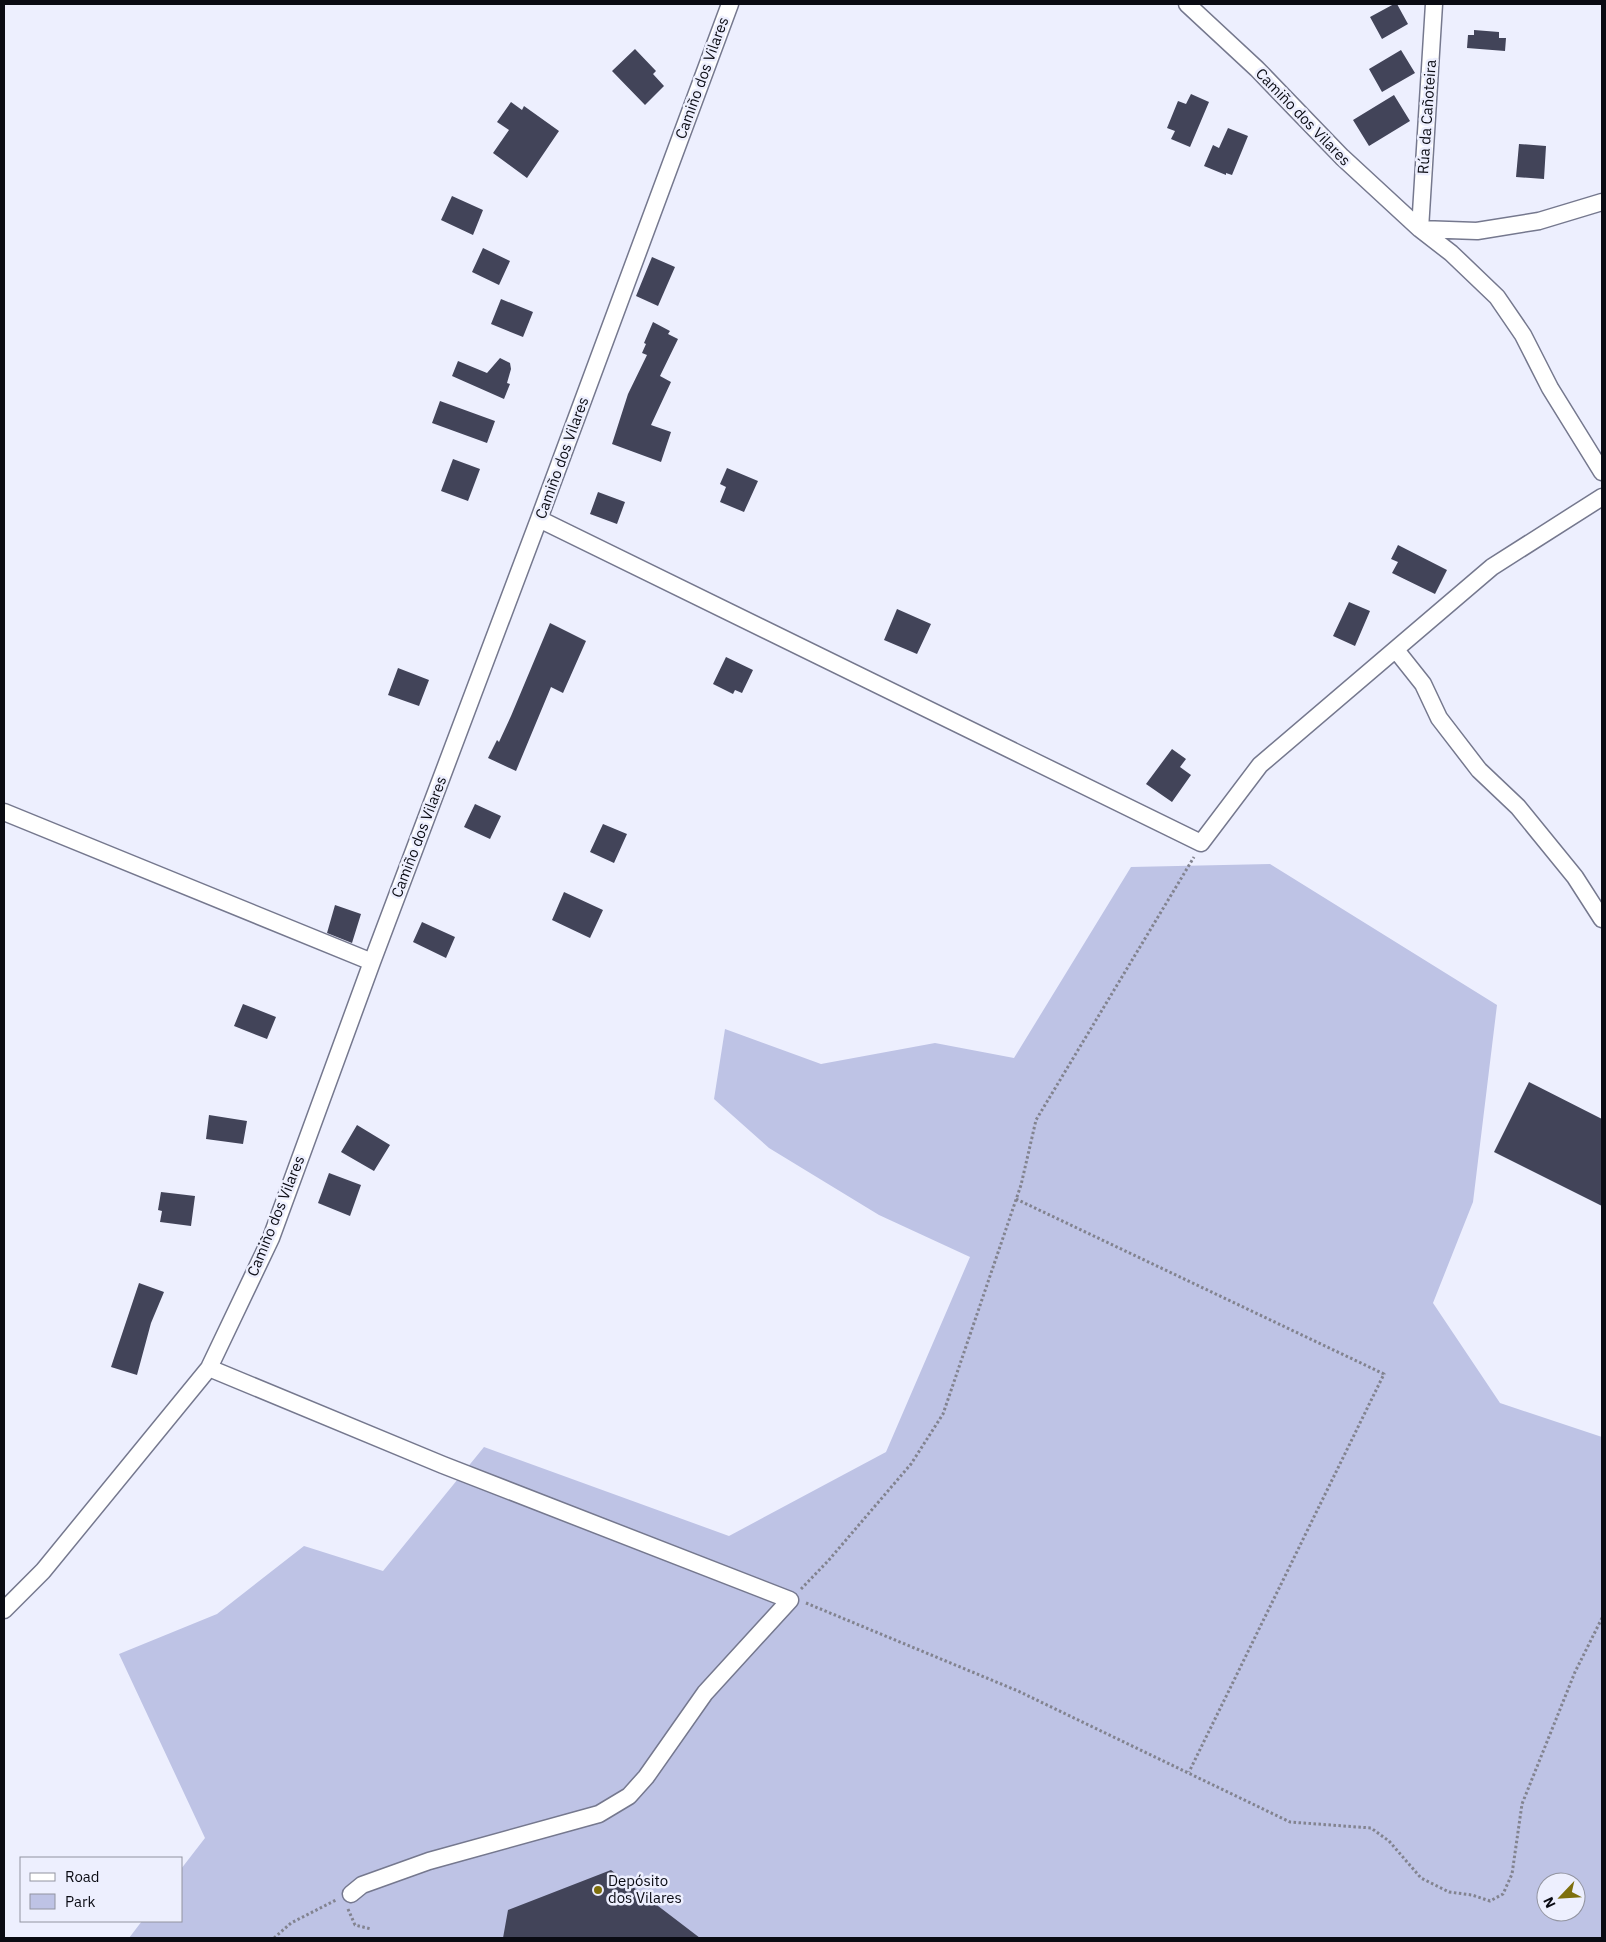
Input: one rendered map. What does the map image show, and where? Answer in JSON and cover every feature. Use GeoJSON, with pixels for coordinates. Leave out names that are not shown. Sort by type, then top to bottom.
{"type":"FeatureCollection","features":[{"type":"Feature","properties":{"kind":"street","name":"Camiño dos Vilares"},"geometry":{"type":"LineString","coordinates":[[4,1610],[43,1571],[209,1368],[271,1238],[372,962],[540,519],[730,4]]}},
{"type":"Feature","properties":{"kind":"street","name":"Camiño dos Vilares"},"geometry":{"type":"LineString","coordinates":[[1187,4],[1256,69],[1342,157],[1420,230],[1451,253],[1497,297],[1523,335],[1550,388],[1602,472]]}},
{"type":"Feature","properties":{"kind":"street","name":"Rúa da Cañoteira"},"geometry":{"type":"LineString","coordinates":[[1420,230],[1434,4]]}},
{"type":"Feature","properties":{"kind":"street"},"geometry":{"type":"LineString","coordinates":[[1420,230],[1477,231],[1539,221],[1602,202]]}},
{"type":"Feature","properties":{"kind":"street"},"geometry":{"type":"LineString","coordinates":[[540,519],[1201,843],[1260,765],[1492,567],[1602,497]]}},
{"type":"Feature","properties":{"kind":"street"},"geometry":{"type":"LineString","coordinates":[[1396,650],[1423,684],[1439,718],[1479,770],[1518,807],[1575,877],[1602,919]]}},
{"type":"Feature","properties":{"kind":"street"},"geometry":{"type":"LineString","coordinates":[[4,812],[372,962]]}},
{"type":"Feature","properties":{"kind":"street"},"geometry":{"type":"LineString","coordinates":[[209,1368],[443,1465],[790,1600],[705,1693],[646,1777],[629,1796],[599,1814],[429,1861],[362,1885],[351,1894]]}},
{"type":"Feature","properties":{"kind":"path"},"geometry":{"type":"LineString","coordinates":[[790,1600],[828,1561],[911,1464],[943,1414],[1016,1199],[1036,1120],[1192,862],[1201,843]]}},
{"type":"Feature","properties":{"kind":"path"},"geometry":{"type":"LineString","coordinates":[[1016,1199],[1384,1374],[1189,1772]]}},
{"type":"Feature","properties":{"kind":"path"},"geometry":{"type":"LineString","coordinates":[[790,1600],[804,1602],[822,1609],[1018,1691],[1290,1822],[1371,1828],[1389,1841],[1421,1878],[1449,1892],[1472,1895],[1490,1901],[1504,1894],[1512,1874],[1522,1804],[1575,1672],[1602,1618]]}},
{"type":"Feature","properties":{"kind":"path"},"geometry":{"type":"LineString","coordinates":[[351,1894],[348,1907],[355,1925],[371,1929]]}},
{"type":"Feature","properties":{"kind":"path"},"geometry":{"type":"LineString","coordinates":[[274,1938],[291,1923],[351,1894]]}},
{"type":"Feature","properties":{"kind":"green space"},"geometry":{"type":"Polygon","coordinates":[[[1270,864],[1497,1005],[1473,1202],[1433,1303],[1500,1403],[1602,1437],[1602,1938],[129,1938],[141,1922],[182,1922],[182,1868],[205,1838],[119,1654],[217,1614],[304,1546],[383,1571],[484,1447],[729,1536],[886,1452],[970,1257],[879,1215],[769,1148],[714,1099],[725,1029],[821,1064],[935,1043],[1014,1058],[1131,867],[1270,864]]]}},
{"type":"Feature","properties":{"kind":"building"},"geometry":{"type":"Polygon","coordinates":[[[1397,4],[1408,24],[1382,39],[1370,17],[1397,4]]]}},
{"type":"Feature","properties":{"kind":"building"},"geometry":{"type":"Polygon","coordinates":[[[1474,30],[1499,32],[1499,38],[1506,38],[1505,51],[1467,48],[1468,35],[1474,35],[1474,30]]]}},
{"type":"Feature","properties":{"kind":"building"},"geometry":{"type":"Polygon","coordinates":[[[635,49],[656,71],[653,74],[664,86],[645,105],[612,71],[635,49]]]}},
{"type":"Feature","properties":{"kind":"building"},"geometry":{"type":"Polygon","coordinates":[[[1401,50],[1415,73],[1382,92],[1369,69],[1401,50]]]}},
{"type":"Feature","properties":{"kind":"building"},"geometry":{"type":"Polygon","coordinates":[[[1191,94],[1209,102],[1190,147],[1171,139],[1175,131],[1167,128],[1178,101],[1186,104],[1191,94]]]}},
{"type":"Feature","properties":{"kind":"building"},"geometry":{"type":"Polygon","coordinates":[[[1394,95],[1410,121],[1369,146],[1353,120],[1394,95]]]}},
{"type":"Feature","properties":{"kind":"building"},"geometry":{"type":"Polygon","coordinates":[[[511,102],[522,110],[524,106],[559,131],[527,178],[493,153],[509,130],[497,122],[511,102]]]}},
{"type":"Feature","properties":{"kind":"building"},"geometry":{"type":"Polygon","coordinates":[[[1228,128],[1248,136],[1232,175],[1226,173],[1226,175],[1204,166],[1213,145],[1219,148],[1228,128]]]}},
{"type":"Feature","properties":{"kind":"building"},"geometry":{"type":"Polygon","coordinates":[[[1519,144],[1546,146],[1544,179],[1516,177],[1519,144]]]}},
{"type":"Feature","properties":{"kind":"building"},"geometry":{"type":"Polygon","coordinates":[[[452,196],[483,210],[473,235],[441,220],[452,196]]]}},
{"type":"Feature","properties":{"kind":"building"},"geometry":{"type":"Polygon","coordinates":[[[483,248],[510,261],[499,285],[472,272],[483,248]]]}},
{"type":"Feature","properties":{"kind":"building"},"geometry":{"type":"Polygon","coordinates":[[[652,257],[675,267],[658,306],[636,296],[652,257]]]}},
{"type":"Feature","properties":{"kind":"building"},"geometry":{"type":"Polygon","coordinates":[[[501,299],[533,312],[523,337],[491,324],[501,299]]]}},
{"type":"Feature","properties":{"kind":"building"},"geometry":{"type":"Polygon","coordinates":[[[653,322],[670,331],[668,334],[678,339],[660,376],[671,382],[651,425],[671,432],[661,462],[612,444],[628,394],[647,355],[642,353],[653,322]]]}},
{"type":"Feature","properties":{"kind":"building"},"geometry":{"type":"Polygon","coordinates":[[[500,358],[510,363],[511,369],[507,383],[510,384],[504,399],[452,376],[458,361],[487,373],[500,358]]]}},
{"type":"Feature","properties":{"kind":"building"},"geometry":{"type":"Polygon","coordinates":[[[440,401],[495,421],[487,443],[432,423],[440,401]]]}},
{"type":"Feature","properties":{"kind":"building"},"geometry":{"type":"Polygon","coordinates":[[[453,459],[480,469],[468,501],[441,491],[453,459]]]}},
{"type":"Feature","properties":{"kind":"building"},"geometry":{"type":"Polygon","coordinates":[[[727,468],[758,481],[744,512],[720,502],[726,487],[720,484],[727,468]]]}},
{"type":"Feature","properties":{"kind":"building"},"geometry":{"type":"Polygon","coordinates":[[[598,492],[625,502],[617,524],[590,514],[598,492]]]}},
{"type":"Feature","properties":{"kind":"building"},"geometry":{"type":"Polygon","coordinates":[[[1398,545],[1447,570],[1435,594],[1392,573],[1398,562],[1391,559],[1398,545]]]}},
{"type":"Feature","properties":{"kind":"building"},"geometry":{"type":"Polygon","coordinates":[[[1349,602],[1370,611],[1355,646],[1333,636],[1349,602]]]}},
{"type":"Feature","properties":{"kind":"building"},"geometry":{"type":"Polygon","coordinates":[[[897,609],[931,624],[917,654],[884,640],[897,609]]]}},
{"type":"Feature","properties":{"kind":"building"},"geometry":{"type":"Polygon","coordinates":[[[550,623],[586,641],[563,693],[551,687],[516,771],[488,758],[497,740],[499,742],[511,716],[550,623]]]}},
{"type":"Feature","properties":{"kind":"building"},"geometry":{"type":"Polygon","coordinates":[[[726,657],[753,670],[742,693],[735,690],[733,694],[713,684],[726,657]]]}},
{"type":"Feature","properties":{"kind":"building"},"geometry":{"type":"Polygon","coordinates":[[[398,668],[429,680],[419,706],[388,695],[398,668]]]}},
{"type":"Feature","properties":{"kind":"building"},"geometry":{"type":"Polygon","coordinates":[[[1172,749],[1186,759],[1180,767],[1191,775],[1172,802],[1146,784],[1172,749]]]}},
{"type":"Feature","properties":{"kind":"building"},"geometry":{"type":"Polygon","coordinates":[[[475,804],[501,816],[490,839],[464,827],[475,804]]]}},
{"type":"Feature","properties":{"kind":"building"},"geometry":{"type":"Polygon","coordinates":[[[603,824],[627,834],[614,863],[590,852],[603,824]]]}},
{"type":"Feature","properties":{"kind":"building"},"geometry":{"type":"Polygon","coordinates":[[[564,892],[603,910],[590,938],[552,920],[564,892]]]}},
{"type":"Feature","properties":{"kind":"building"},"geometry":{"type":"Polygon","coordinates":[[[335,905],[361,914],[352,943],[327,933],[335,905]]]}},
{"type":"Feature","properties":{"kind":"building"},"geometry":{"type":"Polygon","coordinates":[[[422,922],[455,937],[446,958],[413,942],[422,922]]]}},
{"type":"Feature","properties":{"kind":"building"},"geometry":{"type":"Polygon","coordinates":[[[243,1004],[276,1017],[267,1039],[234,1026],[243,1004]]]}},
{"type":"Feature","properties":{"kind":"building"},"geometry":{"type":"Polygon","coordinates":[[[1529,1082],[1602,1119],[1602,1206],[1494,1152],[1529,1082]]]}},
{"type":"Feature","properties":{"kind":"building"},"geometry":{"type":"Polygon","coordinates":[[[209,1115],[247,1121],[243,1144],[206,1139],[209,1115]]]}},
{"type":"Feature","properties":{"kind":"building"},"geometry":{"type":"Polygon","coordinates":[[[357,1125],[390,1145],[374,1171],[341,1152],[357,1125]]]}},
{"type":"Feature","properties":{"kind":"building"},"geometry":{"type":"Polygon","coordinates":[[[329,1173],[361,1185],[350,1216],[318,1203],[329,1173]]]}},
{"type":"Feature","properties":{"kind":"building"},"geometry":{"type":"Polygon","coordinates":[[[161,1192],[195,1196],[191,1226],[160,1222],[162,1211],[158,1210],[161,1192]]]}},
{"type":"Feature","properties":{"kind":"building"},"geometry":{"type":"Polygon","coordinates":[[[139,1283],[164,1292],[151,1323],[137,1375],[111,1367],[139,1283]]]}},
{"type":"Feature","properties":{"kind":"building","name":"Depósito dos Vilares"},"geometry":{"type":"Polygon","coordinates":[[[611,1870],[700,1938],[503,1938],[508,1910],[611,1870]]]}},
{"type":"Feature","properties":{"kind":"place","name":"Depósito dos Vilares"},"geometry":{"type":"Point","coordinates":[598,1890]}}]}
